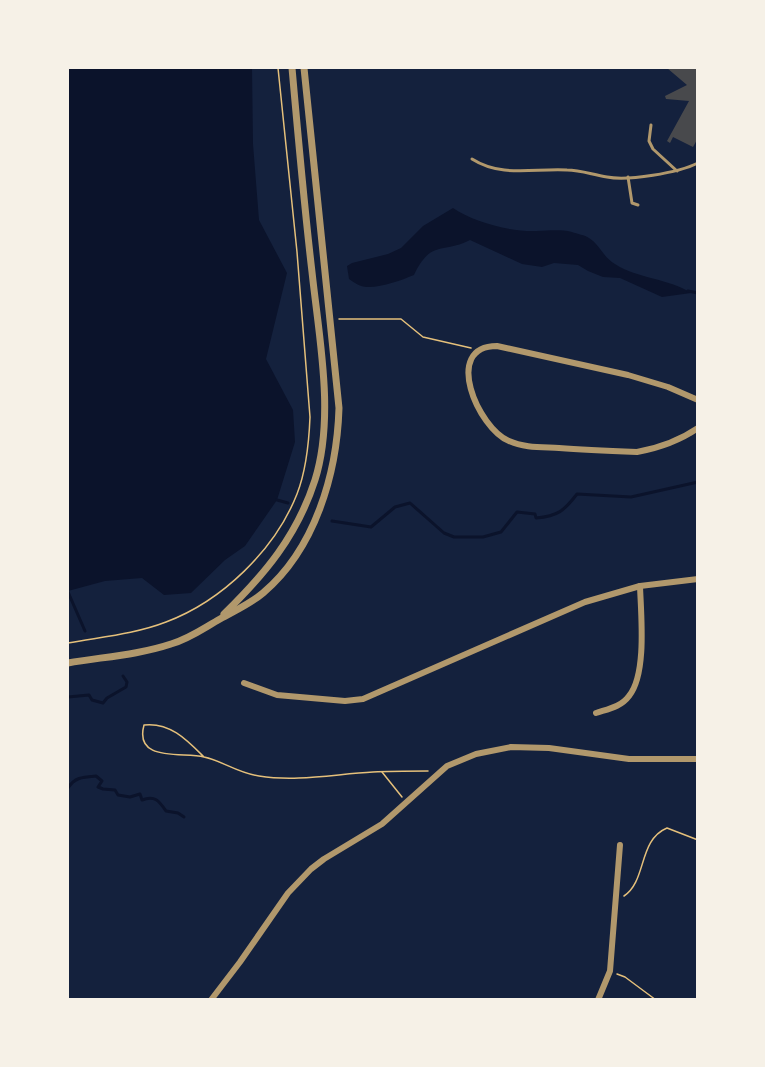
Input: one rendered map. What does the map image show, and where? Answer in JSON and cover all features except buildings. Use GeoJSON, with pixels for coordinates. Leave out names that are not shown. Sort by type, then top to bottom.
{"type":"FeatureCollection","features":[{"type":"Feature","properties":{"kind":"street"},"geometry":{"type":"LineString","coordinates":[[218,621],[262,575],[287,542],[309,496],[322,452],[324,424],[322,367],[292,68]]}},
{"type":"Feature","properties":{"kind":"street"},"geometry":{"type":"LineString","coordinates":[[68,663],[156,649],[172,644],[192,636],[261,595],[286,570],[307,536],[324,496],[332,471],[338,427],[337,379],[304,68]]}},
{"type":"Feature","properties":{"kind":"street"},"geometry":{"type":"LineString","coordinates":[[698,400],[668,387],[628,375],[497,346],[487,346],[478,350],[471,357],[468,367],[477,407],[489,426],[497,434],[518,444],[637,452],[655,449],[673,442],[698,428]]}},
{"type":"Feature","properties":{"kind":"street"},"geometry":{"type":"LineString","coordinates":[[244,683],[277,695],[345,701],[363,699],[585,602],[640,586],[698,579]]}},
{"type":"Feature","properties":{"kind":"street"},"geometry":{"type":"LineString","coordinates":[[596,713],[615,708],[628,698],[636,683],[639,665],[640,586]]}},
{"type":"Feature","properties":{"kind":"street"},"geometry":{"type":"LineString","coordinates":[[211,999],[299,881],[324,859],[382,824],[447,766],[476,754],[511,747],[549,748],[629,759],[698,759]]}},
{"type":"Feature","properties":{"kind":"street"},"geometry":{"type":"LineString","coordinates":[[598,999],[610,971],[620,845]]}},
{"type":"Feature","properties":{"kind":"lane"},"geometry":{"type":"LineString","coordinates":[[651,125],[649,141],[652,149],[677,171]]}},
{"type":"Feature","properties":{"kind":"lane"},"geometry":{"type":"LineString","coordinates":[[472,159],[485,167],[499,171],[576,170],[609,178],[684,170],[698,163]]}},
{"type":"Feature","properties":{"kind":"lane"},"geometry":{"type":"LineString","coordinates":[[628,177],[632,203],[638,206]]}},
{"type":"Feature","properties":{"kind":"path"},"geometry":{"type":"LineString","coordinates":[[68,643],[167,622],[214,596],[263,550],[285,519],[298,493],[309,435],[310,417],[297,252],[278,68]]}},
{"type":"Feature","properties":{"kind":"path"},"geometry":{"type":"LineString","coordinates":[[330,319],[401,318],[423,336],[478,350]]}},
{"type":"Feature","properties":{"kind":"path"},"geometry":{"type":"LineString","coordinates":[[204,757],[178,733],[157,724],[144,725],[141,736],[150,749],[163,753],[204,757],[243,774],[262,777],[290,779],[382,772],[441,771]]}},
{"type":"Feature","properties":{"kind":"path"},"geometry":{"type":"LineString","coordinates":[[382,772],[406,802]]}},
{"type":"Feature","properties":{"kind":"path"},"geometry":{"type":"LineString","coordinates":[[616,902],[631,892],[649,846],[660,831],[667,828],[698,840]]}},
{"type":"Feature","properties":{"kind":"path"},"geometry":{"type":"LineString","coordinates":[[610,971],[625,977],[656,999]]}},
{"type":"Feature","properties":{"kind":"water"},"geometry":{"type":"Polygon","coordinates":[[[68,68],[252,68],[253,144],[259,220],[287,273],[266,359],[293,410],[295,442],[277,500],[245,546],[225,560],[191,593],[164,595],[142,578],[105,581],[68,591],[68,68]]]}},
{"type":"Feature","properties":{"kind":"water"},"geometry":{"type":"Polygon","coordinates":[[[453,208],[481,222],[504,228],[526,231],[563,231],[585,236],[593,241],[611,261],[624,269],[673,284],[691,293],[662,297],[620,278],[603,277],[578,265],[554,263],[542,267],[522,264],[470,240],[432,252],[426,256],[414,275],[397,281],[367,287],[360,286],[349,279],[347,266],[401,248],[423,226],[453,208]]]}},
{"type":"Feature","properties":{"kind":"waterway"},"geometry":{"type":"LineString","coordinates":[[688,291],[698,293]]}},
{"type":"Feature","properties":{"kind":"waterway"},"geometry":{"type":"LineString","coordinates":[[332,521],[371,527],[395,507],[410,503],[444,533],[454,537],[483,537],[501,532],[517,512],[535,514],[536,518],[555,514],[564,509],[577,494],[631,497],[698,482]]}},
{"type":"Feature","properties":{"kind":"waterway"},"geometry":{"type":"LineString","coordinates":[[277,500],[288,503]]}},
{"type":"Feature","properties":{"kind":"waterway"},"geometry":{"type":"LineString","coordinates":[[68,592],[85,631]]}},
{"type":"Feature","properties":{"kind":"waterway"},"geometry":{"type":"LineString","coordinates":[[68,697],[89,695],[92,700],[103,703],[107,698],[126,687],[127,682],[123,676]]}},
{"type":"Feature","properties":{"kind":"waterway"},"geometry":{"type":"LineString","coordinates":[[68,788],[83,777],[96,776],[102,781],[98,787],[115,790],[118,795],[130,797],[140,794],[142,800],[153,799],[159,802],[166,811],[178,813],[184,817]]}}]}
